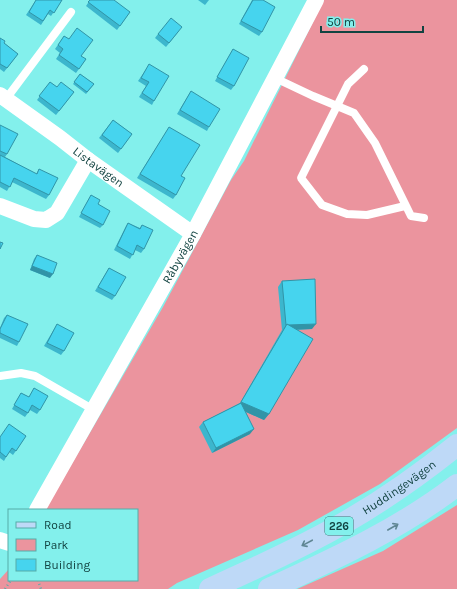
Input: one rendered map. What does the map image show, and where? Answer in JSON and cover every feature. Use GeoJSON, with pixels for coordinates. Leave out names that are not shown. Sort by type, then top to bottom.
{"type":"FeatureCollection","features":[{"type":"Feature","properties":{"kind":"main road","name":"Huddingevägen"},"geometry":{"type":"LineString","coordinates":[[210,589],[291,551],[344,523],[428,468],[457,445]]}},
{"type":"Feature","properties":{"kind":"main road","name":"226"},"geometry":{"type":"LineString","coordinates":[[269,589],[359,546],[426,508],[457,485]]}},
{"type":"Feature","properties":{"kind":"street","name":"Råbyvägen"},"geometry":{"type":"LineString","coordinates":[[38,509],[193,234],[275,78],[311,2]]}},
{"type":"Feature","properties":{"kind":"street","name":"Listavägen"},"geometry":{"type":"LineString","coordinates":[[3,97],[88,160],[193,234]]}},
{"type":"Feature","properties":{"kind":"street"},"geometry":{"type":"LineString","coordinates":[[0,206],[34,219],[46,220],[57,213],[88,160]]}},
{"type":"Feature","properties":{"kind":"lane","name":"Listavägen"},"geometry":{"type":"LineString","coordinates":[[3,97],[72,12]]}},
{"type":"Feature","properties":{"kind":"lane"},"geometry":{"type":"LineString","coordinates":[[364,69],[348,84],[301,178],[322,205],[347,214],[367,215],[405,206]]}},
{"type":"Feature","properties":{"kind":"lane"},"geometry":{"type":"LineString","coordinates":[[275,78],[354,113],[375,143],[411,216],[424,218]]}},
{"type":"Feature","properties":{"kind":"lane"},"geometry":{"type":"LineString","coordinates":[[0,376],[21,373],[35,376],[94,410]]}},
{"type":"Feature","properties":{"kind":"green space"},"geometry":{"type":"Polygon","coordinates":[[[324,0],[457,0],[457,428],[380,484],[298,530],[177,583],[168,589],[0,589],[0,579],[8,570],[8,581],[138,581],[138,509],[46,509],[163,307],[231,180],[244,161],[324,0]]]}},
{"type":"Feature","properties":{"kind":"green space"},"geometry":{"type":"Polygon","coordinates":[[[457,505],[457,589],[297,589],[383,551],[457,505]]]}},
{"type":"Feature","properties":{"kind":"building"},"geometry":{"type":"Polygon","coordinates":[[[36,0],[62,0],[54,13],[50,10],[43,21],[29,12],[36,0]]]}},
{"type":"Feature","properties":{"kind":"building"},"geometry":{"type":"Polygon","coordinates":[[[90,0],[114,0],[130,12],[120,26],[88,2],[90,0]]]}},
{"type":"Feature","properties":{"kind":"building"},"geometry":{"type":"Polygon","coordinates":[[[253,0],[263,0],[275,7],[262,32],[241,21],[253,0]]]}},
{"type":"Feature","properties":{"kind":"building"},"geometry":{"type":"Polygon","coordinates":[[[171,18],[182,27],[169,43],[158,34],[171,18]]]}},
{"type":"Feature","properties":{"kind":"building"},"geometry":{"type":"Polygon","coordinates":[[[77,28],[93,40],[81,56],[86,59],[79,69],[59,55],[63,49],[58,45],[64,36],[69,39],[77,28]]]}},
{"type":"Feature","properties":{"kind":"building"},"geometry":{"type":"Polygon","coordinates":[[[0,38],[18,54],[7,68],[0,64],[0,38]]]}},
{"type":"Feature","properties":{"kind":"building"},"geometry":{"type":"Polygon","coordinates":[[[233,49],[249,58],[234,86],[217,77],[233,49]]]}},
{"type":"Feature","properties":{"kind":"building"},"geometry":{"type":"Polygon","coordinates":[[[149,64],[169,76],[154,101],[142,93],[149,82],[141,78],[149,64]]]}},
{"type":"Feature","properties":{"kind":"building"},"geometry":{"type":"Polygon","coordinates":[[[80,74],[94,84],[87,92],[74,82],[80,74]]]}},
{"type":"Feature","properties":{"kind":"building"},"geometry":{"type":"Polygon","coordinates":[[[50,82],[57,87],[61,82],[74,92],[59,111],[39,96],[50,82]]]}},
{"type":"Feature","properties":{"kind":"building"},"geometry":{"type":"Polygon","coordinates":[[[191,91],[220,109],[209,127],[180,110],[191,91]]]}},
{"type":"Feature","properties":{"kind":"building"},"geometry":{"type":"Polygon","coordinates":[[[113,120],[132,134],[121,149],[102,135],[113,120]]]}},
{"type":"Feature","properties":{"kind":"building"},"geometry":{"type":"Polygon","coordinates":[[[0,125],[18,134],[7,154],[0,151],[0,125]]]}},
{"type":"Feature","properties":{"kind":"building"},"geometry":{"type":"Polygon","coordinates":[[[169,127],[200,145],[181,176],[185,178],[176,195],[140,174],[169,127]]]}},
{"type":"Feature","properties":{"kind":"building"},"geometry":{"type":"Polygon","coordinates":[[[0,155],[37,174],[39,169],[58,178],[49,195],[14,178],[10,187],[0,182],[0,155]]]}},
{"type":"Feature","properties":{"kind":"building"},"geometry":{"type":"Polygon","coordinates":[[[91,195],[100,200],[98,204],[110,211],[103,225],[81,213],[91,195]]]}},
{"type":"Feature","properties":{"kind":"building"},"geometry":{"type":"Polygon","coordinates":[[[128,223],[140,229],[142,225],[153,230],[144,249],[137,245],[133,255],[117,246],[128,223]]]}},
{"type":"Feature","properties":{"kind":"building"},"geometry":{"type":"Polygon","coordinates":[[[0,242],[3,243],[0,249],[0,242]]]}},
{"type":"Feature","properties":{"kind":"building"},"geometry":{"type":"Polygon","coordinates":[[[37,255],[57,263],[53,274],[32,266],[37,255]]]}},
{"type":"Feature","properties":{"kind":"building"},"geometry":{"type":"Polygon","coordinates":[[[109,268],[126,277],[115,296],[98,287],[109,268]]]}},
{"type":"Feature","properties":{"kind":"building"},"geometry":{"type":"Polygon","coordinates":[[[315,279],[316,324],[286,325],[282,281],[315,279]]]}},
{"type":"Feature","properties":{"kind":"building"},"geometry":{"type":"Polygon","coordinates":[[[7,315],[28,324],[19,342],[0,333],[0,329],[7,315]]]}},
{"type":"Feature","properties":{"kind":"building"},"geometry":{"type":"Polygon","coordinates":[[[57,324],[74,333],[64,351],[47,343],[57,324]]]}},
{"type":"Feature","properties":{"kind":"building"},"geometry":{"type":"Polygon","coordinates":[[[287,324],[313,339],[269,414],[241,402],[287,324]]]}},
{"type":"Feature","properties":{"kind":"building"},"geometry":{"type":"Polygon","coordinates":[[[34,388],[48,396],[40,410],[32,405],[28,413],[14,405],[21,393],[29,397],[34,388]]]}},
{"type":"Feature","properties":{"kind":"building"},"geometry":{"type":"Polygon","coordinates":[[[241,403],[254,429],[216,448],[203,422],[241,403]]]}},
{"type":"Feature","properties":{"kind":"building"},"geometry":{"type":"Polygon","coordinates":[[[9,424],[26,436],[16,451],[12,448],[6,457],[0,452],[0,437],[9,424]]]}}]}
